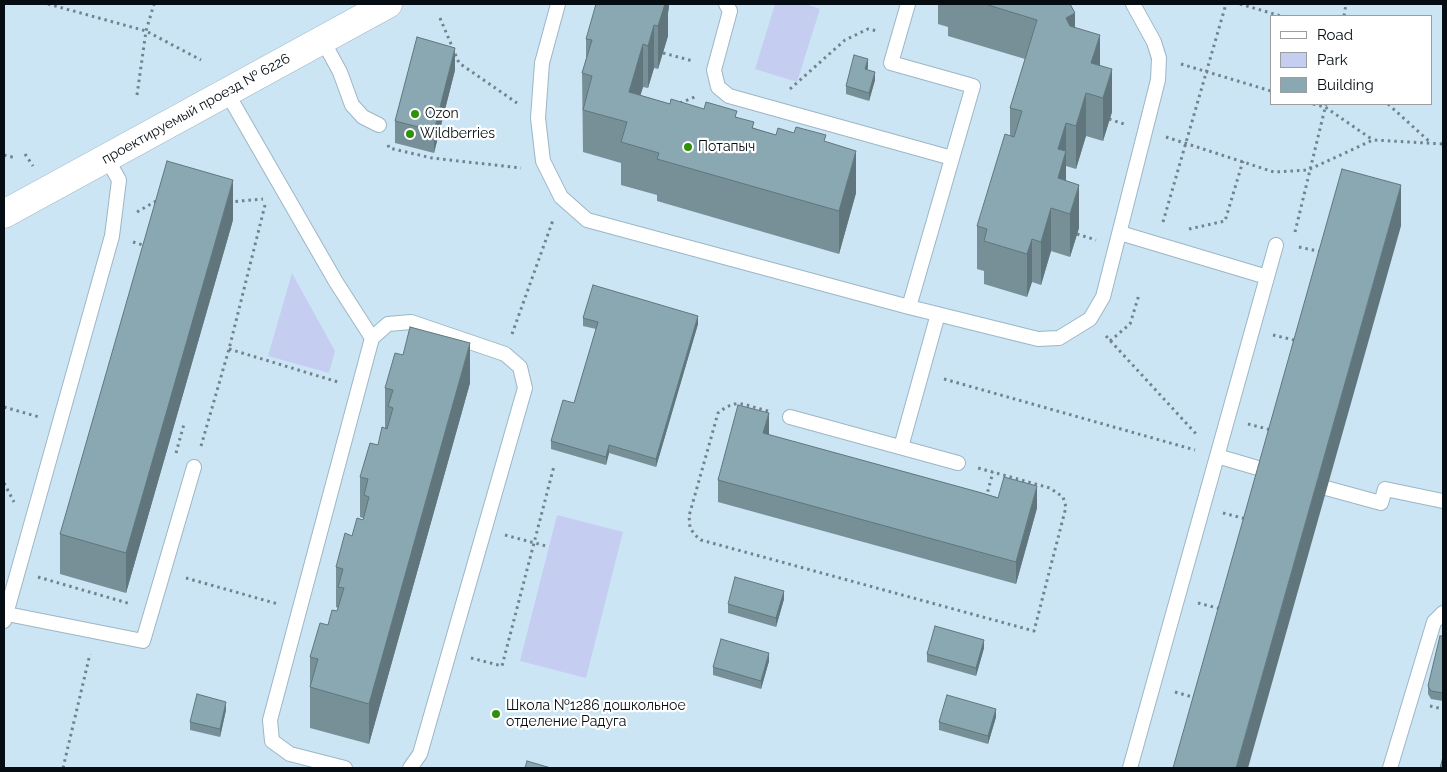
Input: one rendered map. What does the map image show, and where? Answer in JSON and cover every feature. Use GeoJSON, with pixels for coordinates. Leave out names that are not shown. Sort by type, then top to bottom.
{"type":"FeatureCollection","features":[{"type":"Feature","properties":{"kind":"street","name":"проектируемый проезд № 6226"},"geometry":{"type":"LineString","coordinates":[[4,214],[322,39],[355,11],[388,4]]}},
{"type":"Feature","properties":{"kind":"lane"},"geometry":{"type":"LineString","coordinates":[[558,4],[542,63],[538,118],[543,161],[561,197],[587,220],[909,307],[1038,339],[1059,338],[1090,319],[1104,297],[1158,80],[1159,58],[1154,42],[1133,4]]}},
{"type":"Feature","properties":{"kind":"lane"},"geometry":{"type":"LineString","coordinates":[[726,4],[730,11],[715,68],[715,79],[718,87],[729,96],[952,158]]}},
{"type":"Feature","properties":{"kind":"lane"},"geometry":{"type":"LineString","coordinates":[[908,4],[891,63],[973,86],[909,307]]}},
{"type":"Feature","properties":{"kind":"lane"},"geometry":{"type":"LineString","coordinates":[[322,39],[340,72],[352,105],[362,117],[379,125]]}},
{"type":"Feature","properties":{"kind":"lane"},"geometry":{"type":"LineString","coordinates":[[226,91],[336,282],[372,338]]}},
{"type":"Feature","properties":{"kind":"lane"},"geometry":{"type":"LineString","coordinates":[[107,159],[119,180],[112,236],[19,572],[8,590],[5,617],[143,641],[194,467]]}},
{"type":"Feature","properties":{"kind":"lane"},"geometry":{"type":"LineString","coordinates":[[1120,233],[1267,277]]}},
{"type":"Feature","properties":{"kind":"lane"},"geometry":{"type":"LineString","coordinates":[[1130,768],[1276,245]]}},
{"type":"Feature","properties":{"kind":"lane"},"geometry":{"type":"LineString","coordinates":[[901,447],[938,314]]}},
{"type":"Feature","properties":{"kind":"lane"},"geometry":{"type":"LineString","coordinates":[[345,768],[290,754],[272,741],[270,720],[372,338],[388,324],[411,322],[505,354],[520,367],[524,388],[420,754],[410,768]]}},
{"type":"Feature","properties":{"kind":"lane"},"geometry":{"type":"LineString","coordinates":[[790,417],[958,463]]}},
{"type":"Feature","properties":{"kind":"lane"},"geometry":{"type":"LineString","coordinates":[[1217,456],[1268,471]]}},
{"type":"Feature","properties":{"kind":"lane"},"geometry":{"type":"LineString","coordinates":[[1326,488],[1381,503],[1385,488],[1443,501]]}},
{"type":"Feature","properties":{"kind":"lane"},"geometry":{"type":"LineString","coordinates":[[1390,768],[1434,622],[1443,613]]}},
{"type":"Feature","properties":{"kind":"path"},"geometry":{"type":"LineString","coordinates":[[48,4],[146,31],[201,60]]}},
{"type":"Feature","properties":{"kind":"path"},"geometry":{"type":"LineString","coordinates":[[137,95],[146,31],[154,4]]}},
{"type":"Feature","properties":{"kind":"path"},"geometry":{"type":"LineString","coordinates":[[1157,244],[1226,4]]}},
{"type":"Feature","properties":{"kind":"path"},"geometry":{"type":"LineString","coordinates":[[1240,4],[1278,15]]}},
{"type":"Feature","properties":{"kind":"path"},"geometry":{"type":"LineString","coordinates":[[440,18],[459,63],[538,118]]}},
{"type":"Feature","properties":{"kind":"path"},"geometry":{"type":"LineString","coordinates":[[770,108],[845,40],[868,29],[899,36]]}},
{"type":"Feature","properties":{"kind":"path"},"geometry":{"type":"LineString","coordinates":[[663,53],[715,68]]}},
{"type":"Feature","properties":{"kind":"path"},"geometry":{"type":"LineString","coordinates":[[1159,58],[1270,90]]}},
{"type":"Feature","properties":{"kind":"path"},"geometry":{"type":"LineString","coordinates":[[674,106],[718,87]]}},
{"type":"Feature","properties":{"kind":"path"},"geometry":{"type":"LineString","coordinates":[[1389,105],[1431,143]]}},
{"type":"Feature","properties":{"kind":"path"},"geometry":{"type":"LineString","coordinates":[[1294,236],[1308,170],[1325,106],[1373,140]]}},
{"type":"Feature","properties":{"kind":"path"},"geometry":{"type":"LineString","coordinates":[[379,125],[389,148],[432,158],[520,169],[543,161]]}},
{"type":"Feature","properties":{"kind":"path"},"geometry":{"type":"LineString","coordinates":[[1146,132],[1186,142],[1274,172],[1308,170],[1373,140],[1443,144]]}},
{"type":"Feature","properties":{"kind":"path"},"geometry":{"type":"LineString","coordinates":[[4,154],[16,158]]}},
{"type":"Feature","properties":{"kind":"path"},"geometry":{"type":"LineString","coordinates":[[25,154],[36,170]]}},
{"type":"Feature","properties":{"kind":"path"},"geometry":{"type":"LineString","coordinates":[[1197,228],[1225,221],[1244,161]]}},
{"type":"Feature","properties":{"kind":"path"},"geometry":{"type":"LineString","coordinates":[[115,217],[141,211],[164,196]]}},
{"type":"Feature","properties":{"kind":"path"},"geometry":{"type":"LineString","coordinates":[[505,354],[561,197]]}},
{"type":"Feature","properties":{"kind":"path"},"geometry":{"type":"LineString","coordinates":[[194,467],[229,349],[267,199],[228,202]]}},
{"type":"Feature","properties":{"kind":"path"},"geometry":{"type":"LineString","coordinates":[[1292,245],[1330,254]]}},
{"type":"Feature","properties":{"kind":"path"},"geometry":{"type":"LineString","coordinates":[[1110,341],[1130,324],[1140,296]]}},
{"type":"Feature","properties":{"kind":"path"},"geometry":{"type":"LineString","coordinates":[[1090,319],[1217,456]]}},
{"type":"Feature","properties":{"kind":"path"},"geometry":{"type":"LineString","coordinates":[[1253,330],[1304,343]]}},
{"type":"Feature","properties":{"kind":"path"},"geometry":{"type":"LineString","coordinates":[[229,349],[358,388]]}},
{"type":"Feature","properties":{"kind":"path"},"geometry":{"type":"LineString","coordinates":[[922,373],[1217,456]]}},
{"type":"Feature","properties":{"kind":"path"},"geometry":{"type":"LineString","coordinates":[[790,417],[743,404],[726,407],[718,413],[689,516],[690,528],[695,535],[701,540],[1034,631],[1066,506],[1063,497],[1050,488],[958,463]]}},
{"type":"Feature","properties":{"kind":"path"},"geometry":{"type":"LineString","coordinates":[[4,407],[60,423]]}},
{"type":"Feature","properties":{"kind":"path"},"geometry":{"type":"LineString","coordinates":[[1228,419],[1279,432]]}},
{"type":"Feature","properties":{"kind":"path"},"geometry":{"type":"LineString","coordinates":[[174,461],[184,424]]}},
{"type":"Feature","properties":{"kind":"path"},"geometry":{"type":"LineString","coordinates":[[449,652],[502,666],[554,466]]}},
{"type":"Feature","properties":{"kind":"path"},"geometry":{"type":"LineString","coordinates":[[984,507],[993,472]]}},
{"type":"Feature","properties":{"kind":"path"},"geometry":{"type":"LineString","coordinates":[[1203,508],[1254,522]]}},
{"type":"Feature","properties":{"kind":"path"},"geometry":{"type":"LineString","coordinates":[[484,530],[546,546]]}},
{"type":"Feature","properties":{"kind":"path"},"geometry":{"type":"LineString","coordinates":[[19,572],[152,610]]}},
{"type":"Feature","properties":{"kind":"path"},"geometry":{"type":"LineString","coordinates":[[163,572],[299,609]]}},
{"type":"Feature","properties":{"kind":"path"},"geometry":{"type":"LineString","coordinates":[[1178,597],[1229,611]]}},
{"type":"Feature","properties":{"kind":"path"},"geometry":{"type":"LineString","coordinates":[[63,768],[96,632]]}},
{"type":"Feature","properties":{"kind":"path"},"geometry":{"type":"LineString","coordinates":[[1153,686],[1204,700]]}},
{"type":"Feature","properties":{"kind":"green space"},"geometry":{"type":"Polygon","coordinates":[[[775,4],[805,4],[820,9],[797,82],[755,69],[775,4]]]}},
{"type":"Feature","properties":{"kind":"green space"},"geometry":{"type":"Polygon","coordinates":[[[292,273],[335,351],[329,373],[268,356],[292,273]]]}},
{"type":"Feature","properties":{"kind":"green space"},"geometry":{"type":"Polygon","coordinates":[[[557,515],[623,532],[586,678],[520,661],[557,515]]]}},
{"type":"Feature","properties":{"kind":"building"},"geometry":{"type":"Polygon","coordinates":[[[596,4],[665,4],[658,26],[654,25],[648,46],[643,44],[629,92],[670,104],[671,99],[704,109],[706,102],[737,111],[735,117],[754,122],[752,128],[776,135],[778,128],[794,133],[796,127],[826,135],[824,141],[856,151],[839,211],[657,159],[659,153],[621,142],[627,122],[583,110],[592,76],[582,73],[592,40],[586,39],[596,4]]]}},
{"type":"Feature","properties":{"kind":"building"},"geometry":{"type":"Polygon","coordinates":[[[985,4],[1070,4],[1075,13],[1066,18],[1070,26],[1100,35],[1091,63],[1112,69],[1103,98],[1086,93],[1076,126],[1066,123],[1058,149],[1066,151],[1058,178],[1079,185],[1070,214],[1051,208],[1041,242],[1032,239],[1027,254],[984,241],[987,229],[977,226],[1005,134],[1014,137],[1022,111],[1010,108],[1037,20],[985,4]]]}},
{"type":"Feature","properties":{"kind":"building"},"geometry":{"type":"Polygon","coordinates":[[[417,37],[455,48],[434,131],[395,121],[417,37]]]}},
{"type":"Feature","properties":{"kind":"building"},"geometry":{"type":"Polygon","coordinates":[[[854,55],[868,59],[865,69],[875,72],[869,93],[846,86],[854,55]]]}},
{"type":"Feature","properties":{"kind":"building"},"geometry":{"type":"Polygon","coordinates":[[[167,161],[233,180],[126,553],[60,534],[167,161]]]}},
{"type":"Feature","properties":{"kind":"building"},"geometry":{"type":"Polygon","coordinates":[[[1342,169],[1401,185],[1236,768],[1173,768],[1342,169]]]}},
{"type":"Feature","properties":{"kind":"building"},"geometry":{"type":"Polygon","coordinates":[[[593,285],[698,316],[656,459],[609,445],[606,457],[551,441],[563,400],[574,403],[598,322],[583,318],[593,285]]]}},
{"type":"Feature","properties":{"kind":"building"},"geometry":{"type":"Polygon","coordinates":[[[410,327],[470,343],[369,704],[310,687],[318,659],[310,657],[320,623],[328,625],[332,610],[337,611],[344,588],[338,587],[343,569],[336,567],[345,533],[352,536],[357,518],[363,520],[369,497],[364,495],[368,479],[360,477],[370,443],[378,445],[382,427],[387,429],[393,408],[388,406],[393,390],[385,388],[395,353],[403,355],[410,327]]]}},
{"type":"Feature","properties":{"kind":"building"},"geometry":{"type":"Polygon","coordinates":[[[738,405],[769,413],[763,433],[998,498],[1004,477],[1037,486],[1016,562],[718,480],[738,405]]]}},
{"type":"Feature","properties":{"kind":"building"},"geometry":{"type":"Polygon","coordinates":[[[735,577],[784,591],[776,618],[728,604],[735,577]]]}},
{"type":"Feature","properties":{"kind":"building"},"geometry":{"type":"Polygon","coordinates":[[[935,626],[984,640],[976,668],[927,654],[935,626]]]}},
{"type":"Feature","properties":{"kind":"building"},"geometry":{"type":"Polygon","coordinates":[[[1440,636],[1443,636],[1443,693],[1431,691],[1428,686],[1440,636]]]}},
{"type":"Feature","properties":{"kind":"building"},"geometry":{"type":"Polygon","coordinates":[[[721,639],[769,653],[761,681],[713,667],[721,639]]]}},
{"type":"Feature","properties":{"kind":"building"},"geometry":{"type":"Polygon","coordinates":[[[197,694],[226,702],[220,729],[190,722],[197,694]]]}},
{"type":"Feature","properties":{"kind":"building"},"geometry":{"type":"Polygon","coordinates":[[[947,695],[996,709],[988,736],[939,722],[947,695]]]}},
{"type":"Feature","properties":{"kind":"building"},"geometry":{"type":"Polygon","coordinates":[[[1443,757],[1443,768],[1440,768],[1443,757]]]}},
{"type":"Feature","properties":{"kind":"building"},"geometry":{"type":"Polygon","coordinates":[[[527,761],[551,768],[525,768],[527,761]]]}},
{"type":"Feature","properties":{"kind":"place","name":"Ozon"},"geometry":{"type":"Point","coordinates":[415,114]}},
{"type":"Feature","properties":{"kind":"place","name":"Wildberries"},"geometry":{"type":"Point","coordinates":[410,134]}},
{"type":"Feature","properties":{"kind":"place","name":"Потапыч"},"geometry":{"type":"Point","coordinates":[688,147]}},
{"type":"Feature","properties":{"kind":"place","name":"Школа №1286 дошкольное отделение Радуга"},"geometry":{"type":"Point","coordinates":[496,714]}}]}
